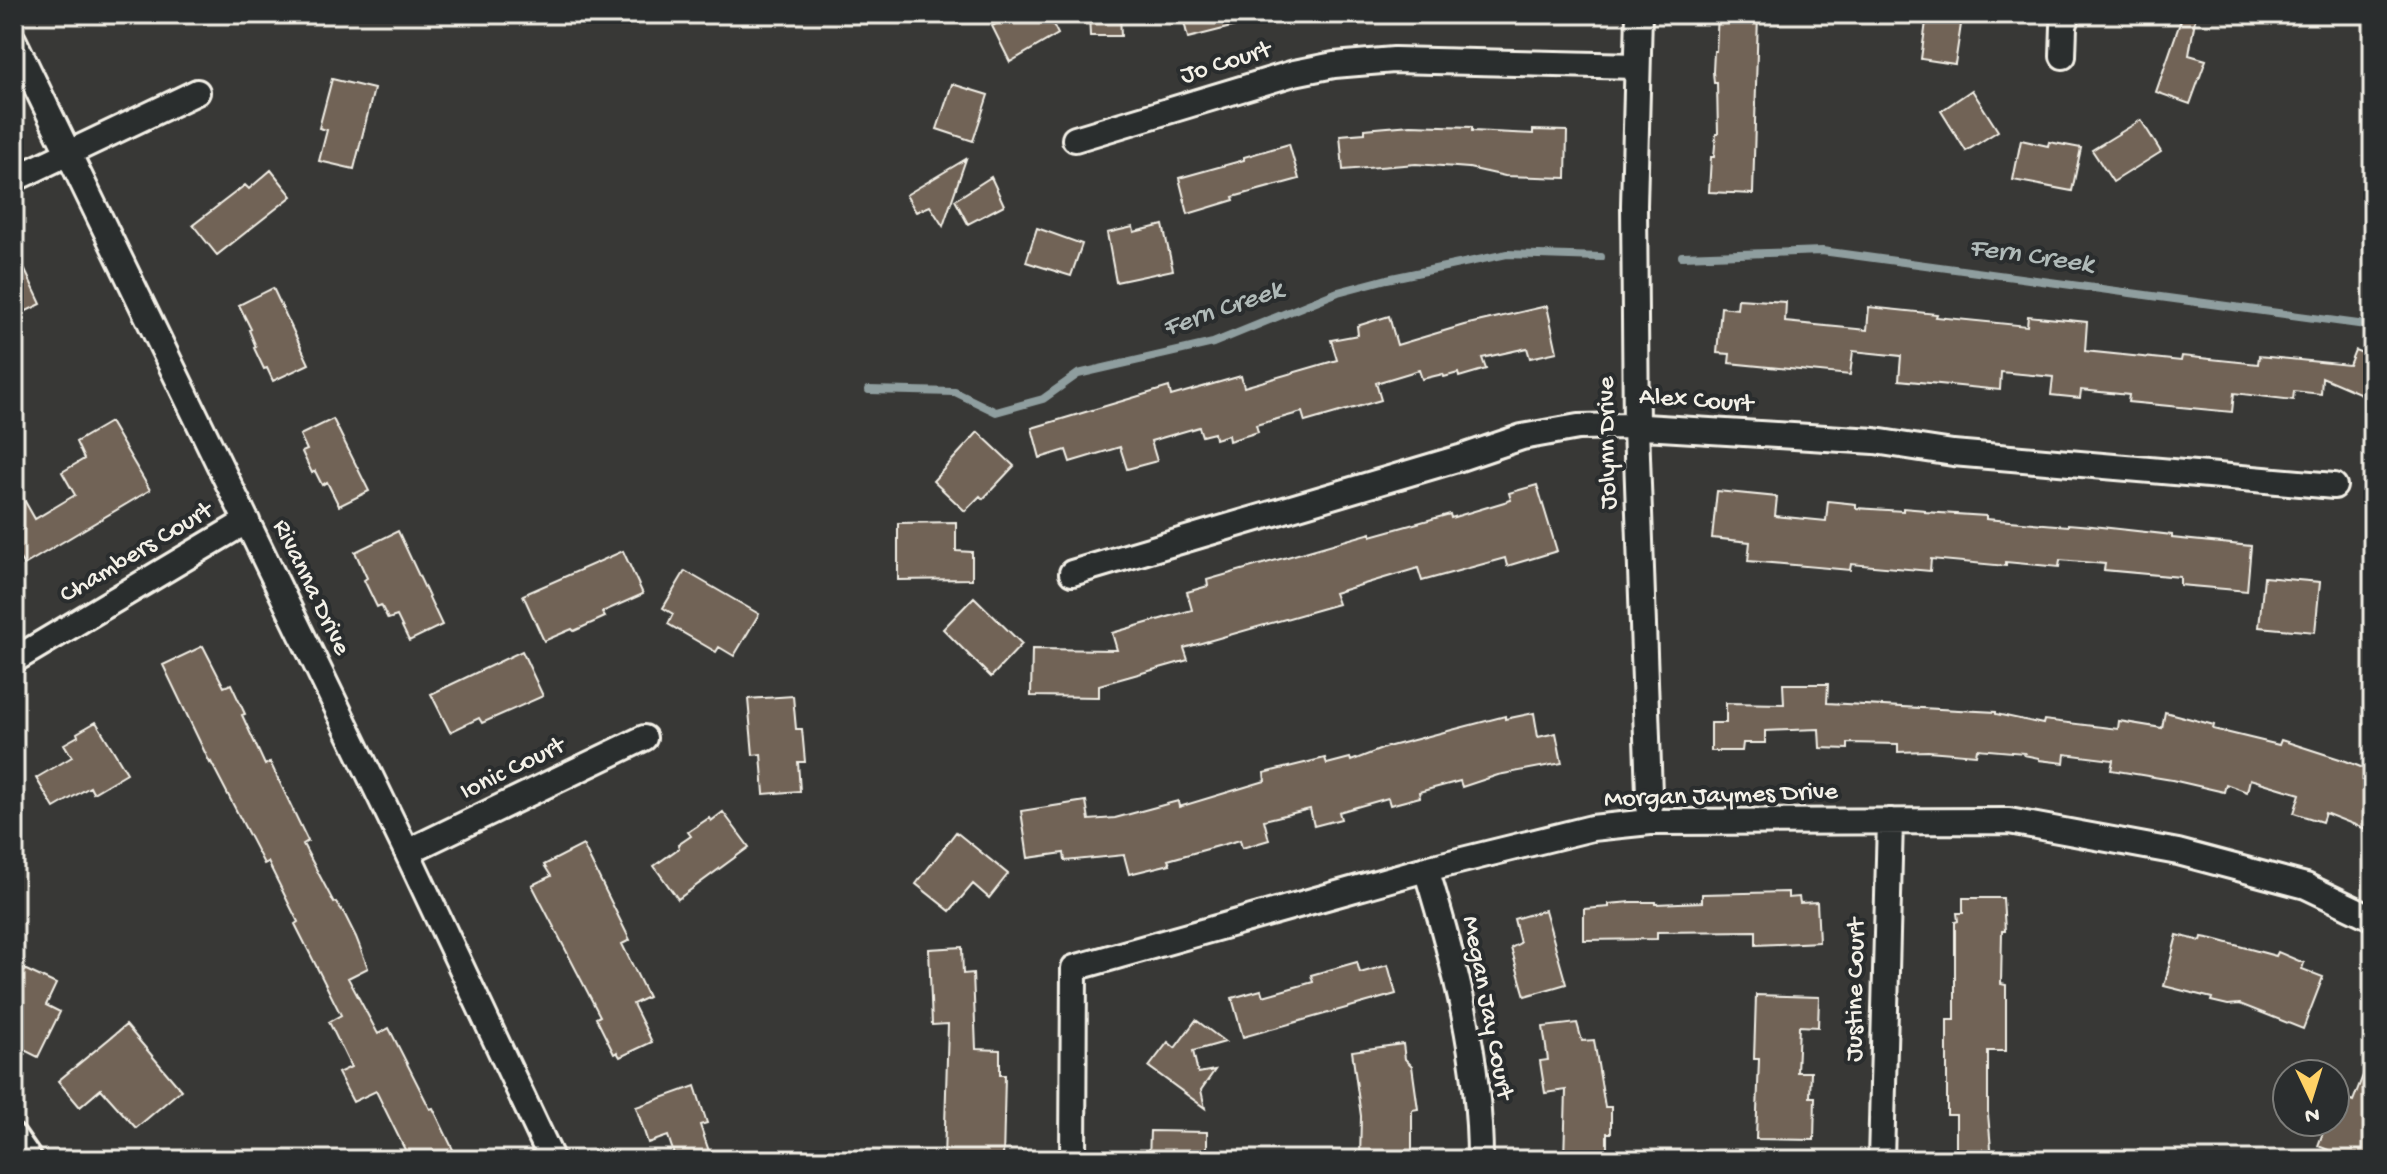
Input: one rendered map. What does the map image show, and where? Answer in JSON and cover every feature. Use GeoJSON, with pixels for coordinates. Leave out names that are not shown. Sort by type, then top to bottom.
{"type":"FeatureCollection","features":[{"type":"Feature","properties":{"kind":"street","name":"Jolynn Drive"},"geometry":{"type":"LineString","coordinates":[[1639,14],[1634,205],[1636,428],[1650,822]]}},
{"type":"Feature","properties":{"kind":"street"},"geometry":{"type":"LineString","coordinates":[[2063,56],[2064,26],[2068,14]]}},
{"type":"Feature","properties":{"kind":"street","name":"Rivanna Drive"},"geometry":{"type":"LineString","coordinates":[[14,41],[407,852],[552,1160]]}},
{"type":"Feature","properties":{"kind":"street","name":"Jo Court"},"geometry":{"type":"LineString","coordinates":[[1075,139],[1294,73],[1334,65],[1394,60],[1637,66]]}},
{"type":"Feature","properties":{"kind":"street"},"geometry":{"type":"LineString","coordinates":[[14,179],[197,92]]}},
{"type":"Feature","properties":{"kind":"street","name":"Alex Court"},"geometry":{"type":"LineString","coordinates":[[1072,573],[1522,437],[1578,427],[1875,441],[1953,453],[2334,486]]}},
{"type":"Feature","properties":{"kind":"street","name":"Chambers Court"},"geometry":{"type":"LineString","coordinates":[[14,660],[247,521]]}},
{"type":"Feature","properties":{"kind":"street","name":"Ionic Court"},"geometry":{"type":"LineString","coordinates":[[407,852],[644,738]]}},
{"type":"Feature","properties":{"kind":"street","name":"Justine Court"},"geometry":{"type":"LineString","coordinates":[[1881,1160],[1890,821]]}},
{"type":"Feature","properties":{"kind":"street","name":"Morgan Jaymes Drive"},"geometry":{"type":"LineString","coordinates":[[1073,1160],[1074,968],[1426,869],[1592,828],[1650,822],[2009,821],[2178,852],[2306,886],[2373,918]]}},
{"type":"Feature","properties":{"kind":"street","name":"Megan Jay Court"},"geometry":{"type":"LineString","coordinates":[[1426,869],[1449,944],[1469,1040],[1477,1091],[1480,1160]]}},
{"type":"Feature","properties":{"kind":"street"},"geometry":{"type":"LineString","coordinates":[[14,1137],[30,1160]]}},
{"type":"Feature","properties":{"kind":"building"},"geometry":{"type":"Polygon","coordinates":[[[1015,14],[1048,14],[1058,34],[1010,62],[992,26],[1015,14]]]}},
{"type":"Feature","properties":{"kind":"building"},"geometry":{"type":"Polygon","coordinates":[[[1089,14],[1120,14],[1121,36],[1090,36],[1089,14]]]}},
{"type":"Feature","properties":{"kind":"building"},"geometry":{"type":"Polygon","coordinates":[[[1182,14],[1250,14],[1251,22],[1188,38],[1182,14]]]}},
{"type":"Feature","properties":{"kind":"building"},"geometry":{"type":"Polygon","coordinates":[[[1718,14],[1758,14],[1753,194],[1709,192],[1711,157],[1714,157],[1718,134],[1717,83],[1714,83],[1713,72],[1718,14]]]}},
{"type":"Feature","properties":{"kind":"building"},"geometry":{"type":"Polygon","coordinates":[[[1927,14],[1962,18],[1955,64],[1921,59],[1927,14]]]}},
{"type":"Feature","properties":{"kind":"building"},"geometry":{"type":"Polygon","coordinates":[[[2183,14],[2196,14],[2189,55],[2206,60],[2190,104],[2156,92],[2183,14]]]}},
{"type":"Feature","properties":{"kind":"building"},"geometry":{"type":"Polygon","coordinates":[[[332,79],[374,89],[354,169],[319,161],[327,130],[319,128],[332,79]]]}},
{"type":"Feature","properties":{"kind":"building"},"geometry":{"type":"Polygon","coordinates":[[[952,84],[988,95],[973,141],[937,129],[952,84]]]}},
{"type":"Feature","properties":{"kind":"building"},"geometry":{"type":"Polygon","coordinates":[[[1972,90],[1998,131],[1966,151],[1941,111],[1972,90]]]}},
{"type":"Feature","properties":{"kind":"building"},"geometry":{"type":"Polygon","coordinates":[[[2141,120],[2161,152],[2113,182],[2092,150],[2141,120]]]}},
{"type":"Feature","properties":{"kind":"building"},"geometry":{"type":"Polygon","coordinates":[[[1411,125],[1472,127],[1472,131],[1533,134],[1533,130],[1567,131],[1566,178],[1505,176],[1469,168],[1416,164],[1343,170],[1340,135],[1365,133],[1365,129],[1411,125]]]}},
{"type":"Feature","properties":{"kind":"building"},"geometry":{"type":"Polygon","coordinates":[[[2021,140],[2081,148],[2072,191],[2013,180],[2021,140]]]}},
{"type":"Feature","properties":{"kind":"building"},"geometry":{"type":"Polygon","coordinates":[[[1289,144],[1299,179],[1233,197],[1234,200],[1188,214],[1179,178],[1289,144]]]}},
{"type":"Feature","properties":{"kind":"building"},"geometry":{"type":"Polygon","coordinates":[[[966,159],[943,226],[930,206],[916,212],[906,195],[966,159]]]}},
{"type":"Feature","properties":{"kind":"building"},"geometry":{"type":"Polygon","coordinates":[[[271,170],[292,196],[217,255],[193,225],[245,185],[249,189],[271,170]]]}},
{"type":"Feature","properties":{"kind":"building"},"geometry":{"type":"Polygon","coordinates":[[[991,177],[1004,205],[968,224],[955,200],[991,177]]]}},
{"type":"Feature","properties":{"kind":"building"},"geometry":{"type":"Polygon","coordinates":[[[1163,225],[1173,270],[1116,282],[1107,233],[1133,227],[1134,232],[1163,225]]]}},
{"type":"Feature","properties":{"kind":"building"},"geometry":{"type":"Polygon","coordinates":[[[1037,228],[1082,244],[1071,276],[1026,262],[1037,228]]]}},
{"type":"Feature","properties":{"kind":"building"},"geometry":{"type":"Polygon","coordinates":[[[14,247],[41,304],[14,317],[14,247]]]}},
{"type":"Feature","properties":{"kind":"building"},"geometry":{"type":"Polygon","coordinates":[[[273,288],[309,364],[273,381],[254,348],[251,329],[239,305],[273,288]]]}},
{"type":"Feature","properties":{"kind":"building"},"geometry":{"type":"Polygon","coordinates":[[[1738,299],[1786,302],[1785,322],[1867,330],[1869,307],[2027,326],[2028,316],[2087,322],[2085,351],[2181,361],[2182,356],[2258,364],[2259,356],[2349,365],[2355,350],[2373,357],[2373,399],[2322,377],[2321,394],[2294,391],[2293,400],[2234,393],[2232,412],[2128,402],[2129,395],[2081,390],[2080,398],[2051,395],[2053,377],[2001,372],[2000,390],[1899,380],[1901,356],[1853,351],[1850,375],[1729,363],[1730,354],[1717,353],[1721,307],[1737,309],[1738,299]]]}},
{"type":"Feature","properties":{"kind":"building"},"geometry":{"type":"Polygon","coordinates":[[[1547,306],[1557,352],[1530,358],[1527,348],[1482,358],[1486,369],[1459,377],[1458,373],[1422,379],[1419,370],[1376,383],[1381,400],[1305,422],[1302,412],[1256,425],[1258,432],[1229,441],[1228,435],[1215,439],[1214,433],[1202,436],[1199,427],[1151,441],[1157,461],[1127,469],[1120,447],[1070,462],[1066,450],[1040,458],[1032,428],[1169,387],[1171,396],[1241,376],[1244,387],[1337,360],[1331,340],[1358,335],[1357,326],[1389,316],[1397,345],[1464,325],[1547,306]]]}},
{"type":"Feature","properties":{"kind":"building"},"geometry":{"type":"Polygon","coordinates":[[[333,419],[369,491],[339,506],[327,482],[322,485],[315,471],[312,473],[302,452],[307,450],[300,435],[333,419]]]}},
{"type":"Feature","properties":{"kind":"building"},"geometry":{"type":"Polygon","coordinates":[[[110,422],[150,490],[24,565],[14,550],[14,482],[35,519],[75,495],[62,472],[84,459],[76,442],[110,422]]]}},
{"type":"Feature","properties":{"kind":"building"},"geometry":{"type":"Polygon","coordinates":[[[978,432],[1014,466],[983,499],[980,496],[965,511],[933,481],[978,432]]]}},
{"type":"Feature","properties":{"kind":"building"},"geometry":{"type":"Polygon","coordinates":[[[1537,485],[1557,551],[1507,566],[1505,558],[1422,581],[1418,568],[1334,593],[1338,604],[1184,648],[1188,660],[1099,685],[1099,697],[1031,696],[1032,649],[1117,650],[1112,633],[1192,610],[1187,592],[1208,586],[1207,580],[1371,533],[1371,536],[1450,514],[1451,518],[1511,500],[1509,493],[1537,485]]]}},
{"type":"Feature","properties":{"kind":"building"},"geometry":{"type":"Polygon","coordinates":[[[1717,491],[1777,497],[1775,516],[1826,521],[1828,501],[1856,504],[1856,508],[1903,511],[1903,508],[1986,516],[1986,519],[2092,526],[2251,546],[2247,591],[2180,585],[2180,577],[2104,570],[2105,564],[2060,560],[2059,567],[1931,559],[1930,571],[1851,564],[1850,570],[1748,561],[1750,542],[1712,538],[1717,491]]]}},
{"type":"Feature","properties":{"kind":"building"},"geometry":{"type":"Polygon","coordinates":[[[956,522],[956,551],[972,552],[972,579],[898,580],[898,523],[956,522]]]}},
{"type":"Feature","properties":{"kind":"building"},"geometry":{"type":"Polygon","coordinates":[[[398,531],[442,625],[409,641],[397,616],[388,619],[381,605],[377,607],[355,552],[398,531]]]}},
{"type":"Feature","properties":{"kind":"building"},"geometry":{"type":"Polygon","coordinates":[[[623,551],[643,594],[602,612],[605,617],[544,641],[523,595],[623,551]]]}},
{"type":"Feature","properties":{"kind":"building"},"geometry":{"type":"Polygon","coordinates":[[[685,571],[759,614],[734,656],[719,647],[716,652],[668,624],[673,614],[663,608],[685,571]]]}},
{"type":"Feature","properties":{"kind":"building"},"geometry":{"type":"Polygon","coordinates":[[[2264,577],[2320,582],[2315,632],[2259,627],[2264,577]]]}},
{"type":"Feature","properties":{"kind":"building"},"geometry":{"type":"Polygon","coordinates":[[[974,597],[1022,644],[991,677],[943,629],[974,597]]]}},
{"type":"Feature","properties":{"kind":"building"},"geometry":{"type":"Polygon","coordinates":[[[203,646],[224,687],[231,684],[265,765],[270,762],[308,841],[303,844],[356,937],[368,968],[348,978],[378,1034],[389,1028],[458,1160],[410,1160],[376,1091],[353,1102],[338,1073],[351,1067],[329,1022],[341,1015],[268,862],[264,864],[210,763],[163,665],[203,646]]]}},
{"type":"Feature","properties":{"kind":"building"},"geometry":{"type":"Polygon","coordinates":[[[522,651],[543,696],[482,723],[479,718],[450,732],[431,694],[522,651]]]}},
{"type":"Feature","properties":{"kind":"building"},"geometry":{"type":"Polygon","coordinates":[[[1783,684],[1828,684],[1827,703],[1996,712],[2043,724],[2044,720],[2118,729],[2119,721],[2162,728],[2165,712],[2214,725],[2213,729],[2279,745],[2281,740],[2373,772],[2373,832],[2325,813],[2322,822],[2294,813],[2300,794],[2250,779],[2247,792],[2226,784],[2224,792],[2111,770],[2113,760],[2065,754],[2064,763],[2039,760],[2025,753],[1977,749],[1976,755],[1898,752],[1898,744],[1848,743],[1848,749],[1820,748],[1819,729],[1765,731],[1765,743],[1743,743],[1742,751],[1711,751],[1711,723],[1726,723],[1726,703],[1784,704],[1783,684]]]}},
{"type":"Feature","properties":{"kind":"building"},"geometry":{"type":"Polygon","coordinates":[[[793,696],[796,729],[802,729],[805,762],[798,762],[800,791],[764,794],[761,754],[753,755],[748,699],[793,696]]]}},
{"type":"Feature","properties":{"kind":"building"},"geometry":{"type":"Polygon","coordinates":[[[1534,713],[1538,737],[1556,733],[1562,763],[1498,775],[1462,787],[1460,781],[1419,792],[1420,797],[1390,805],[1388,798],[1339,812],[1341,819],[1314,826],[1310,809],[1264,820],[1269,840],[1242,848],[1240,840],[1168,860],[1170,864],[1129,874],[1124,855],[1065,861],[1064,853],[1028,858],[1021,811],[1086,801],[1089,820],[1115,818],[1178,801],[1179,807],[1265,781],[1264,773],[1325,758],[1327,764],[1350,758],[1351,761],[1387,747],[1505,716],[1505,719],[1534,713]]]}},
{"type":"Feature","properties":{"kind":"building"},"geometry":{"type":"Polygon","coordinates":[[[96,722],[127,773],[93,793],[90,787],[54,808],[36,778],[72,757],[64,744],[96,722]]]}},
{"type":"Feature","properties":{"kind":"building"},"geometry":{"type":"Polygon","coordinates":[[[723,812],[749,847],[678,899],[654,866],[691,836],[688,832],[723,812]]]}},
{"type":"Feature","properties":{"kind":"building"},"geometry":{"type":"Polygon","coordinates":[[[956,832],[1008,874],[989,898],[973,884],[950,911],[916,884],[956,832]]]}},
{"type":"Feature","properties":{"kind":"building"},"geometry":{"type":"Polygon","coordinates":[[[583,845],[630,940],[622,944],[648,997],[633,1004],[652,1042],[620,1057],[617,1052],[614,1054],[596,1018],[600,1016],[532,885],[551,876],[544,865],[583,845]]]}},
{"type":"Feature","properties":{"kind":"building"},"geometry":{"type":"Polygon","coordinates":[[[1788,892],[1788,898],[1799,897],[1800,903],[1817,902],[1819,942],[1756,945],[1756,931],[1657,932],[1657,939],[1584,940],[1584,909],[1631,902],[1702,902],[1702,894],[1788,892]]]}},
{"type":"Feature","properties":{"kind":"building"},"geometry":{"type":"Polygon","coordinates":[[[1963,898],[2003,898],[2005,931],[2002,931],[2001,984],[2006,985],[2006,1051],[1988,1051],[1992,1160],[1956,1160],[1956,1115],[1947,1115],[1947,1020],[1955,1020],[1955,922],[1958,921],[1957,913],[1963,913],[1963,898]]]}},
{"type":"Feature","properties":{"kind":"building"},"geometry":{"type":"Polygon","coordinates":[[[1545,910],[1566,984],[1525,996],[1511,948],[1520,943],[1514,919],[1545,910]]]}},
{"type":"Feature","properties":{"kind":"building"},"geometry":{"type":"Polygon","coordinates":[[[2177,935],[2201,941],[2202,937],[2213,939],[2276,956],[2278,952],[2304,963],[2302,969],[2323,977],[2303,1029],[2240,1004],[2211,1001],[2212,998],[2164,986],[2177,935]]]}},
{"type":"Feature","properties":{"kind":"building"},"geometry":{"type":"Polygon","coordinates":[[[962,947],[963,974],[973,973],[976,1049],[1000,1050],[1000,1075],[1005,1075],[1003,1160],[944,1160],[948,1024],[932,1025],[929,949],[962,947]]]}},
{"type":"Feature","properties":{"kind":"building"},"geometry":{"type":"Polygon","coordinates":[[[1357,962],[1360,973],[1388,965],[1396,994],[1243,1037],[1232,998],[1261,990],[1263,996],[1313,982],[1311,975],[1357,962]]]}},
{"type":"Feature","properties":{"kind":"building"},"geometry":{"type":"Polygon","coordinates":[[[24,969],[56,984],[46,1005],[60,1012],[38,1057],[14,1045],[14,990],[24,969]]]}},
{"type":"Feature","properties":{"kind":"building"},"geometry":{"type":"Polygon","coordinates":[[[1756,995],[1819,997],[1818,1027],[1799,1026],[1797,1072],[1811,1072],[1810,1097],[1815,1097],[1814,1140],[1756,1139],[1759,1059],[1754,1059],[1756,995]]]}},
{"type":"Feature","properties":{"kind":"building"},"geometry":{"type":"Polygon","coordinates":[[[1196,1020],[1225,1042],[1193,1051],[1198,1073],[1215,1070],[1201,1090],[1205,1108],[1149,1067],[1168,1042],[1175,1048],[1196,1020]]]}},
{"type":"Feature","properties":{"kind":"building"},"geometry":{"type":"Polygon","coordinates":[[[1577,1023],[1582,1041],[1594,1040],[1605,1107],[1611,1107],[1607,1160],[1564,1160],[1566,1090],[1545,1093],[1540,1061],[1548,1060],[1543,1027],[1577,1023]]]}},
{"type":"Feature","properties":{"kind":"building"},"geometry":{"type":"Polygon","coordinates":[[[126,1025],[181,1090],[136,1128],[101,1089],[80,1107],[58,1081],[126,1025]]]}},
{"type":"Feature","properties":{"kind":"building"},"geometry":{"type":"Polygon","coordinates":[[[1403,1044],[1405,1059],[1412,1066],[1418,1109],[1412,1110],[1412,1160],[1360,1160],[1361,1116],[1352,1051],[1403,1044]]]}},
{"type":"Feature","properties":{"kind":"building"},"geometry":{"type":"Polygon","coordinates":[[[2371,1055],[2373,1160],[2354,1160],[2318,1146],[2321,1138],[2351,1138],[2353,1101],[2371,1055]]]}},
{"type":"Feature","properties":{"kind":"building"},"geometry":{"type":"Polygon","coordinates":[[[695,1086],[707,1123],[700,1125],[712,1160],[676,1160],[668,1136],[648,1143],[636,1107],[695,1086]]]}},
{"type":"Feature","properties":{"kind":"building"},"geometry":{"type":"Polygon","coordinates":[[[1150,1131],[1207,1132],[1207,1160],[1149,1160],[1150,1131]]]}},
{"type":"Feature","properties":{"kind":"waterway","name":"Fern Creek"},"geometry":{"type":"LineString","coordinates":[[1682,256],[1822,251],[2373,326]]}},
{"type":"Feature","properties":{"kind":"waterway","name":"Fern Creek"},"geometry":{"type":"LineString","coordinates":[[869,390],[955,392],[996,412],[1043,399],[1078,374],[1213,343],[1338,292],[1387,279],[1507,254],[1601,257]]}}]}
